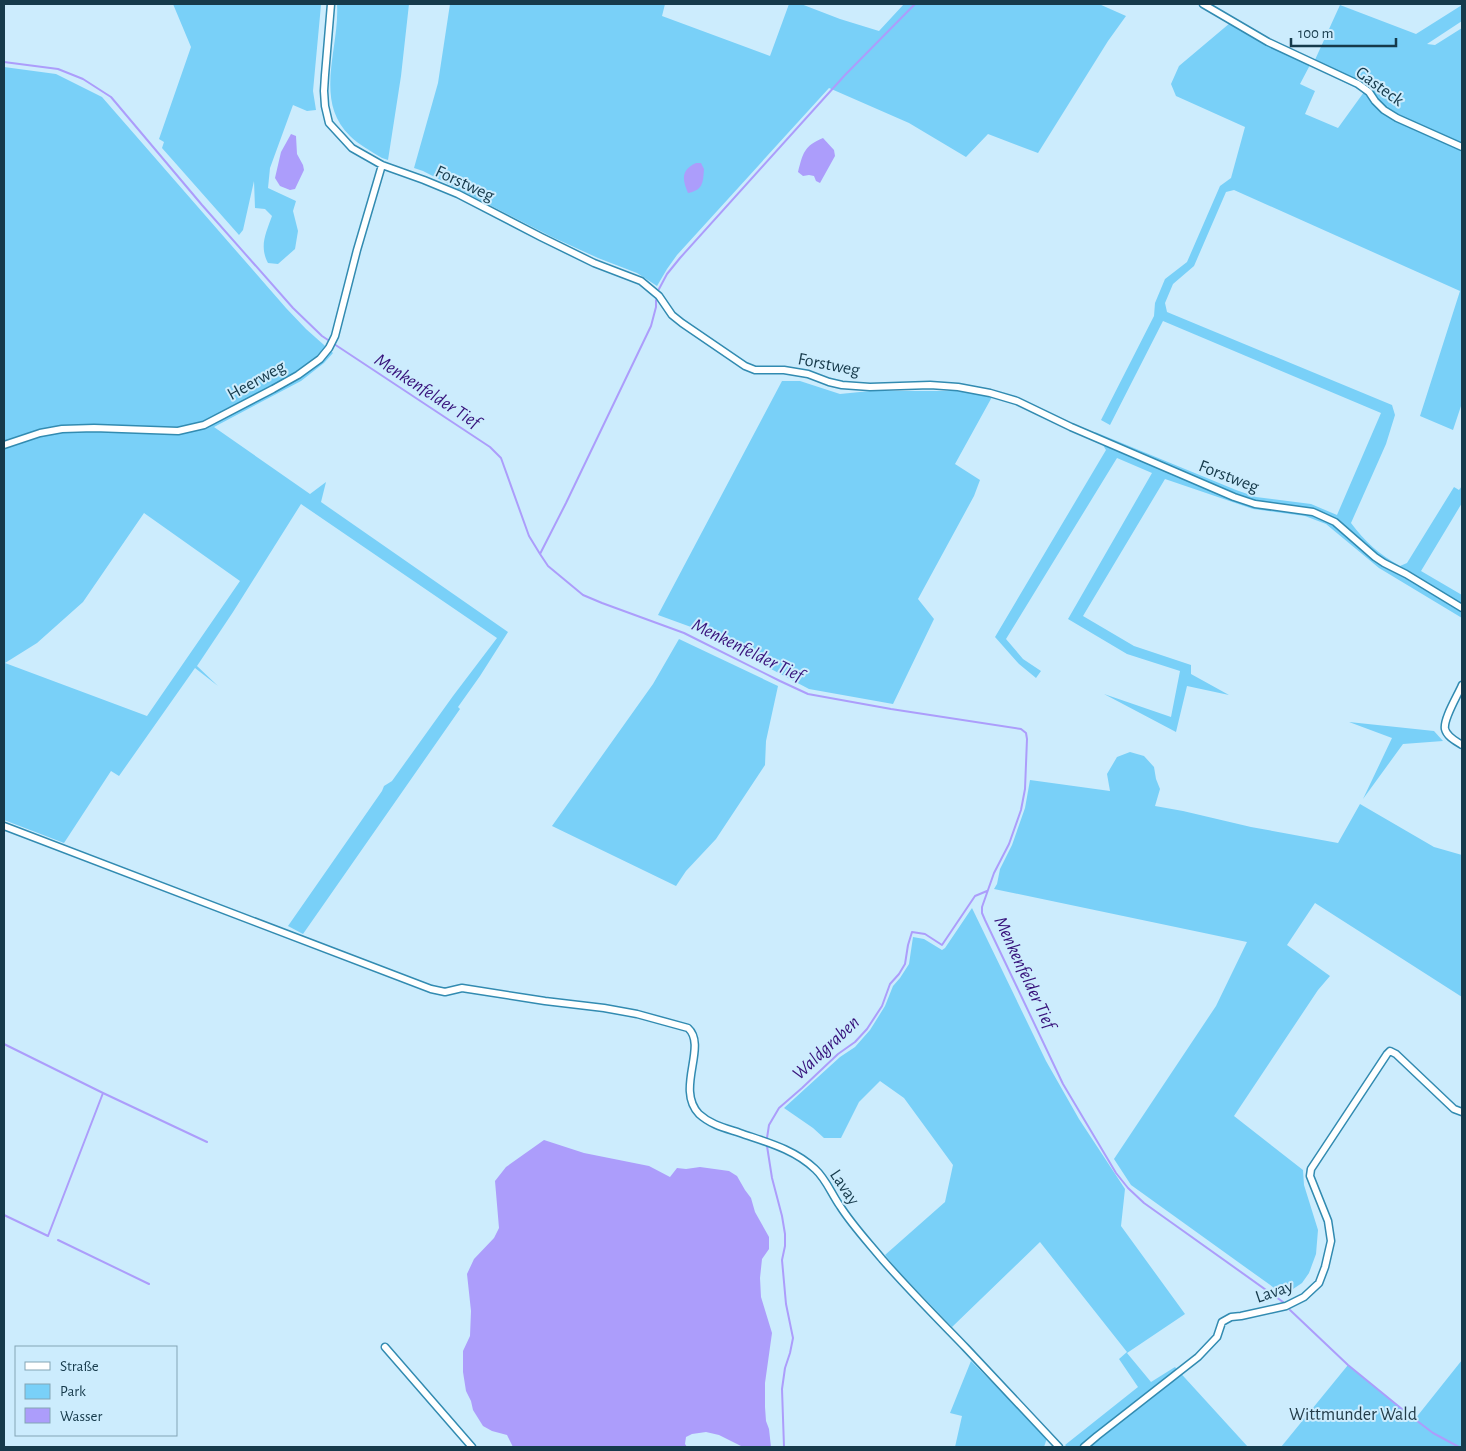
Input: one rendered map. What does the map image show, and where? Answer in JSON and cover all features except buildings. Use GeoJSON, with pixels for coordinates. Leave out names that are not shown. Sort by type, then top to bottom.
{"type":"FeatureCollection","features":[{"type":"Feature","properties":{"kind":"street","name":"Forstweg"},"geometry":{"type":"LineString","coordinates":[[331,4],[324,91],[329,123],[352,148],[382,165],[458,194],[567,250],[641,281],[659,296],[672,315],[682,324],[745,366],[756,370],[784,370],[808,374],[842,385],[930,385],[958,387],[1017,401],[1071,427],[1234,497],[1256,504],[1313,512],[1335,522],[1375,558],[1462,608]]}},
{"type":"Feature","properties":{"kind":"street","name":"Gasteck"},"geometry":{"type":"LineString","coordinates":[[1204,4],[1268,42],[1358,84],[1369,92],[1384,110],[1397,118],[1462,147]]}},
{"type":"Feature","properties":{"kind":"street","name":"Heerweg"},"geometry":{"type":"LineString","coordinates":[[4,445],[40,433],[62,429],[94,428],[178,431],[204,425],[298,375],[320,359],[329,348],[335,336],[357,250],[382,165]]}},
{"type":"Feature","properties":{"kind":"street"},"geometry":{"type":"LineString","coordinates":[[1462,685],[1445,722],[1445,731],[1451,738],[1462,745]]}},
{"type":"Feature","properties":{"kind":"street","name":"Lavay"},"geometry":{"type":"LineString","coordinates":[[4,826],[431,989],[445,992],[462,988],[604,1008],[637,1014],[688,1028],[692,1032],[696,1043],[690,1077],[691,1097],[698,1112],[712,1124],[778,1146],[796,1155],[814,1168],[828,1185],[852,1224],[884,1262],[1059,1447]]}},
{"type":"Feature","properties":{"kind":"street","name":"Lavay"},"geometry":{"type":"LineString","coordinates":[[1084,1447],[1198,1357],[1217,1337],[1222,1322],[1231,1317],[1286,1306],[1304,1297],[1319,1283],[1331,1241],[1328,1221],[1310,1176],[1311,1169],[1390,1051],[1396,1054],[1454,1109],[1462,1112]]}},
{"type":"Feature","properties":{"kind":"street"},"geometry":{"type":"LineString","coordinates":[[386,1347],[472,1447]]}},
{"type":"Feature","properties":{"kind":"green space"},"geometry":{"type":"Polygon","coordinates":[[[173,4],[321,5],[313,91],[316,110],[307,111],[293,105],[270,168],[268,188],[296,201],[293,211],[298,231],[295,249],[278,264],[268,263],[265,257],[264,240],[272,216],[265,209],[255,208],[254,181],[243,230],[239,235],[162,148],[164,142],[159,139],[191,47],[173,4]]]}},
{"type":"Feature","properties":{"kind":"green space"},"geometry":{"type":"Polygon","coordinates":[[[337,4],[409,4],[401,76],[388,160],[365,148],[350,136],[339,122],[333,106],[330,90],[337,4]]]}},
{"type":"Feature","properties":{"kind":"green space"},"geometry":{"type":"Polygon","coordinates":[[[450,4],[665,4],[662,16],[770,56],[789,4],[801,4],[879,31],[904,4],[1099,4],[1126,16],[1108,41],[1038,153],[988,134],[966,157],[909,123],[829,88],[677,255],[657,286],[637,273],[552,237],[414,168],[438,83],[450,4]]]}},
{"type":"Feature","properties":{"kind":"green space"},"geometry":{"type":"Polygon","coordinates":[[[1340,5],[1416,34],[1462,5],[1462,21],[1427,44],[1435,45],[1462,28],[1462,403],[1453,430],[1420,416],[1460,291],[1234,190],[1226,192],[1194,266],[1173,284],[1165,303],[1167,312],[1392,405],[1395,415],[1386,444],[1351,523],[1373,547],[1400,566],[1407,563],[1454,487],[1459,490],[1462,486],[1462,503],[1421,571],[1462,595],[1462,618],[1379,568],[1326,524],[1305,516],[1253,509],[1165,479],[1083,616],[1134,646],[1191,665],[1191,674],[1229,695],[1187,686],[1176,732],[1104,694],[1171,717],[1180,671],[1127,654],[1068,619],[1152,473],[1117,458],[1006,639],[1023,659],[1041,671],[1036,678],[1019,664],[995,637],[1106,450],[1095,432],[1256,497],[1311,504],[1337,515],[1381,413],[1163,321],[1110,425],[1101,420],[1154,316],[1155,303],[1165,279],[1187,262],[1220,186],[1231,178],[1245,127],[1176,96],[1171,84],[1179,66],[1230,23],[1266,45],[1310,64],[1314,62],[1340,5]],[[1310,65],[1300,84],[1315,91],[1305,114],[1338,128],[1364,92],[1310,65]]]}},
{"type":"Feature","properties":{"kind":"green space"},"geometry":{"type":"Polygon","coordinates":[[[4,67],[56,74],[102,97],[286,308],[333,353],[324,363],[301,381],[214,427],[310,494],[326,482],[321,502],[508,632],[458,707],[460,709],[303,934],[288,926],[384,786],[392,781],[497,638],[301,504],[197,666],[218,686],[195,668],[119,776],[111,771],[64,843],[4,820],[4,67]],[[144,513],[83,602],[37,643],[5,663],[147,716],[240,581],[144,513]]]}},
{"type":"Feature","properties":{"kind":"green space"},"geometry":{"type":"Polygon","coordinates":[[[782,381],[800,381],[840,394],[870,391],[957,391],[992,397],[955,464],[980,480],[974,496],[918,599],[934,619],[893,704],[809,689],[691,627],[658,615],[782,381]]]}},
{"type":"Feature","properties":{"kind":"green space"},"geometry":{"type":"Polygon","coordinates":[[[679,639],[778,686],[766,741],[765,765],[716,839],[686,871],[676,886],[552,826],[653,684],[679,639]]]}},
{"type":"Feature","properties":{"kind":"green space"},"geometry":{"type":"Polygon","coordinates":[[[1349,722],[1434,731],[1443,741],[1403,744],[1363,799],[1392,738],[1349,722]]]}},
{"type":"Feature","properties":{"kind":"green space"},"geometry":{"type":"Polygon","coordinates":[[[1130,752],[1144,756],[1154,767],[1160,789],[1155,806],[1251,827],[1338,843],[1360,804],[1434,847],[1462,855],[1462,997],[1315,903],[1287,945],[1330,976],[1318,990],[1234,1116],[1303,1170],[1304,1185],[1318,1230],[1316,1254],[1309,1273],[1302,1283],[1284,1295],[1131,1185],[1114,1159],[1216,1006],[1247,942],[994,889],[1000,869],[1012,845],[1025,808],[1030,780],[1110,791],[1107,774],[1117,757],[1130,752]]]}},
{"type":"Feature","properties":{"kind":"green space"},"geometry":{"type":"Polygon","coordinates":[[[972,908],[1046,1061],[1079,1119],[1125,1189],[1121,1226],[1185,1314],[1127,1353],[1151,1382],[1175,1367],[1248,1447],[1067,1447],[1065,1445],[1138,1387],[1119,1359],[1127,1352],[1040,1242],[952,1327],[885,1255],[945,1202],[953,1165],[904,1098],[880,1081],[859,1102],[841,1138],[824,1138],[784,1108],[840,1057],[855,1047],[870,1030],[885,1006],[893,986],[909,964],[913,937],[924,939],[942,950],[972,908]]]}},
{"type":"Feature","properties":{"kind":"green space","name":"Wittmunder Wald"},"geometry":{"type":"Polygon","coordinates":[[[1462,1360],[1462,1447],[1281,1447],[1348,1365],[1415,1419],[1462,1360]]]}},
{"type":"Feature","properties":{"kind":"green space"},"geometry":{"type":"Polygon","coordinates":[[[971,1361],[1047,1438],[1044,1447],[955,1447],[962,1416],[950,1413],[971,1361]]]}},
{"type":"Feature","properties":{"kind":"water"},"geometry":{"type":"Polygon","coordinates":[[[291,134],[296,136],[297,154],[304,170],[295,189],[290,190],[280,186],[275,178],[281,152],[291,134]]]}},
{"type":"Feature","properties":{"kind":"water"},"geometry":{"type":"Polygon","coordinates":[[[823,138],[834,150],[835,156],[820,183],[816,181],[814,176],[803,176],[798,172],[805,151],[812,144],[823,138]]]}},
{"type":"Feature","properties":{"kind":"water"},"geometry":{"type":"Polygon","coordinates":[[[696,163],[701,163],[704,169],[702,182],[697,190],[688,193],[684,175],[696,163]]]}},
{"type":"Feature","properties":{"kind":"water"},"geometry":{"type":"Polygon","coordinates":[[[544,1140],[584,1153],[649,1166],[670,1177],[677,1168],[700,1167],[729,1171],[737,1176],[751,1198],[755,1212],[769,1237],[769,1249],[762,1259],[760,1278],[761,1297],[772,1333],[765,1383],[766,1421],[771,1447],[743,1447],[719,1435],[706,1432],[686,1437],[685,1444],[687,1447],[513,1447],[507,1435],[492,1431],[483,1426],[473,1410],[466,1391],[463,1372],[463,1351],[470,1336],[471,1311],[467,1274],[474,1259],[494,1238],[499,1228],[495,1181],[506,1167],[544,1140]]]}},
{"type":"Feature","properties":{"kind":"waterway"},"geometry":{"type":"LineString","coordinates":[[659,289],[667,274],[680,258],[845,75],[915,4]]}},
{"type":"Feature","properties":{"kind":"waterway","name":"Menkenfelder Tief"},"geometry":{"type":"LineString","coordinates":[[4,62],[58,69],[83,79],[111,97],[202,205],[293,308],[322,336],[490,447],[501,458],[529,536],[548,566],[583,595],[684,633],[808,694],[1021,729],[1026,733],[1025,789],[1021,810],[1009,844],[994,873],[982,907],[985,920],[1063,1084],[1116,1173],[1144,1203],[1283,1302]]}},
{"type":"Feature","properties":{"kind":"waterway"},"geometry":{"type":"LineString","coordinates":[[540,554],[651,326],[656,300]]}},
{"type":"Feature","properties":{"kind":"waterway","name":"Waldgraben"},"geometry":{"type":"LineString","coordinates":[[767,1138],[769,1125],[779,1108],[838,1054],[855,1042],[867,1029],[882,1006],[890,984],[905,964],[912,932],[925,934],[942,945],[975,896],[987,891]]}},
{"type":"Feature","properties":{"kind":"waterway"},"geometry":{"type":"LineString","coordinates":[[4,1044],[207,1142]]}},
{"type":"Feature","properties":{"kind":"waterway"},"geometry":{"type":"LineString","coordinates":[[4,1215],[48,1236],[103,1093]]}},
{"type":"Feature","properties":{"kind":"waterway","name":"Waldgraben"},"geometry":{"type":"LineString","coordinates":[[767,1146],[772,1178],[785,1234],[782,1260],[786,1304],[793,1338],[782,1389],[784,1447]]}},
{"type":"Feature","properties":{"kind":"waterway"},"geometry":{"type":"LineString","coordinates":[[58,1240],[149,1284]]}},
{"type":"Feature","properties":{"kind":"waterway"},"geometry":{"type":"LineString","coordinates":[[1290,1310],[1348,1365],[1408,1414],[1433,1433],[1459,1447]]}}]}
